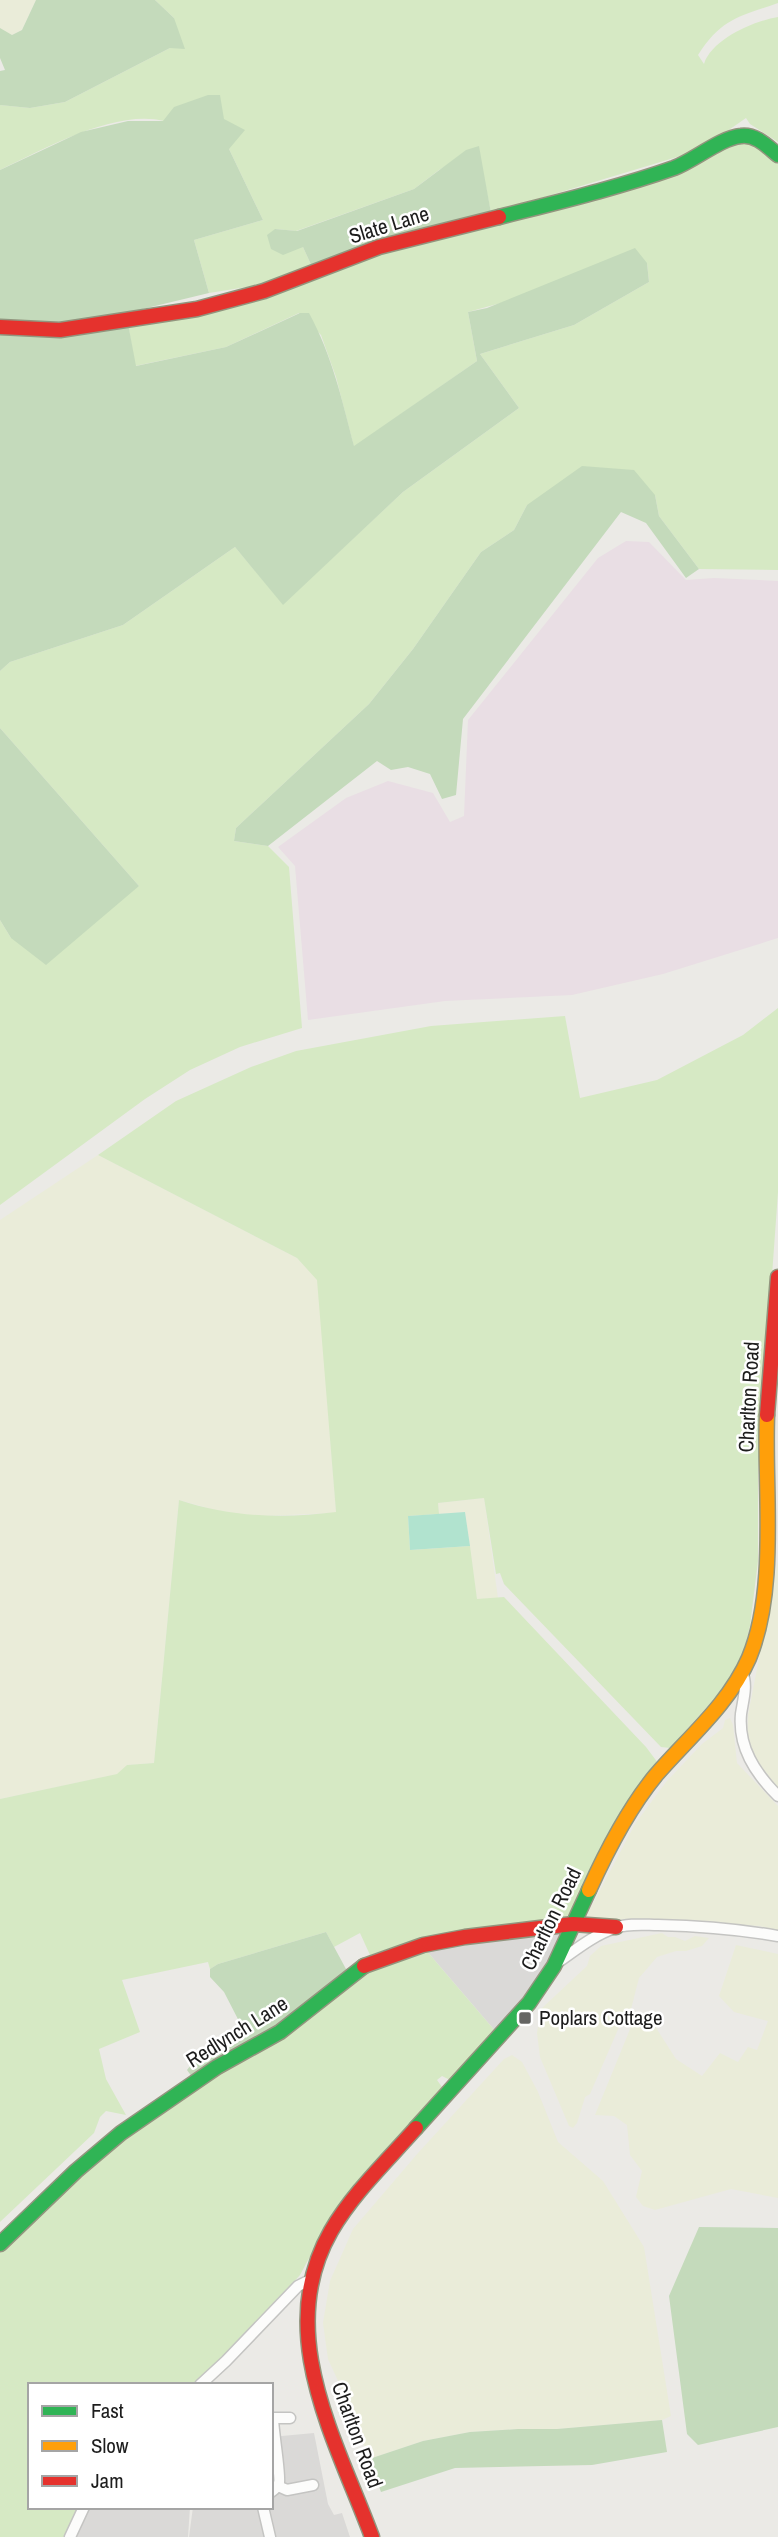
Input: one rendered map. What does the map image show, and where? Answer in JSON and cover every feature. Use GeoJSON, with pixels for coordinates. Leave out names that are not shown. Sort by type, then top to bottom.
{"type":"FeatureCollection","features":[{"type":"Feature","properties":{"kind":"street","name":"Slate Lane"},"geometry":{"type":"LineString","coordinates":[[0,327],[60,330],[197,309],[264,291],[379,247],[632,183],[682,165],[744,135],[758,138],[778,155]]}},
{"type":"Feature","properties":{"kind":"street","name":"Charlton Road"},"geometry":{"type":"LineString","coordinates":[[372,2537],[330,2425],[306,2346],[306,2306],[310,2280],[329,2234],[351,2201],[529,2003],[554,1966],[608,1849],[642,1793],[729,1692],[742,1672],[754,1640],[763,1590],[767,1419],[778,1277]]}},
{"type":"Feature","properties":{"kind":"street"},"geometry":{"type":"LineString","coordinates":[[742,1672],[745,1680],[741,1734],[743,1746],[749,1759],[778,1796]]}},
{"type":"Feature","properties":{"kind":"street"},"geometry":{"type":"LineString","coordinates":[[729,1692],[743,1707]]}},
{"type":"Feature","properties":{"kind":"street","name":"Redlynch Lane"},"geometry":{"type":"LineString","coordinates":[[0,2244],[121,2133],[218,2067],[280,2032],[367,1964],[401,1951],[465,1937],[573,1924],[616,1927]]}},
{"type":"Feature","properties":{"kind":"street"},"geometry":{"type":"LineString","coordinates":[[554,1966],[616,1927],[640,1924],[688,1926],[746,1930],[778,1936]]}},
{"type":"Feature","properties":{"kind":"street"},"geometry":{"type":"LineString","coordinates":[[202,2383],[298,2286],[310,2280]]}},
{"type":"Feature","properties":{"kind":"street"},"geometry":{"type":"LineString","coordinates":[[273,2418],[289,2418]]}},
{"type":"Feature","properties":{"kind":"street"},"geometry":{"type":"LineString","coordinates":[[273,2430],[280,2476],[275,2489],[287,2490],[313,2485]]}},
{"type":"Feature","properties":{"kind":"street"},"geometry":{"type":"LineString","coordinates":[[70,2537],[83,2509]]}},
{"type":"Feature","properties":{"kind":"street"},"geometry":{"type":"LineString","coordinates":[[263,2509],[270,2537]]}},
{"type":"Feature","properties":{"kind":"shaded area"},"geometry":{"type":"Polygon","coordinates":[[[626,541],[649,542],[686,580],[714,578],[778,581],[778,938],[663,974],[572,995],[445,1001],[308,1020],[295,866],[278,847],[346,798],[388,781],[433,793],[450,822],[464,816],[468,720],[598,558],[626,541]]]}},
{"type":"Feature","properties":{"kind":"shaded area"},"geometry":{"type":"Polygon","coordinates":[[[556,1931],[559,1935],[558,1942],[540,1981],[496,2032],[425,1949],[556,1931]]]}},
{"type":"Feature","properties":{"kind":"shaded area"},"geometry":{"type":"Polygon","coordinates":[[[314,2433],[328,2504],[334,2515],[342,2513],[350,2537],[189,2537],[193,2509],[273,2509],[273,2437],[314,2433]]]}},
{"type":"Feature","properties":{"kind":"shaded area"},"geometry":{"type":"Polygon","coordinates":[[[88,2509],[190,2509],[188,2537],[73,2537],[88,2509]]]}},
{"type":"Feature","properties":{"kind":"green space"},"geometry":{"type":"Polygon","coordinates":[[[0,0],[36,0],[22,30],[12,35],[2,32],[0,0]]]}},
{"type":"Feature","properties":{"kind":"green space"},"geometry":{"type":"Polygon","coordinates":[[[36,0],[155,0],[174,18],[185,49],[170,48],[65,102],[30,108],[0,105],[0,71],[5,70],[0,58],[0,28],[12,35],[22,30],[36,0]]]}},
{"type":"Feature","properties":{"kind":"green space"},"geometry":{"type":"Polygon","coordinates":[[[155,0],[778,0],[778,3],[732,20],[715,33],[698,55],[704,64],[708,55],[725,39],[746,27],[778,17],[778,142],[750,124],[746,118],[687,154],[491,213],[478,147],[439,170],[414,189],[296,231],[275,229],[303,247],[313,269],[259,285],[209,293],[194,240],[263,220],[229,149],[164,121],[145,119],[124,121],[80,133],[0,170],[0,105],[30,108],[65,102],[170,48],[174,18],[155,0]]]}},
{"type":"Feature","properties":{"kind":"green space"},"geometry":{"type":"Polygon","coordinates":[[[208,95],[220,95],[224,119],[245,130],[229,149],[263,220],[194,240],[209,293],[126,313],[136,366],[226,347],[300,313],[309,313],[330,361],[354,446],[477,361],[468,312],[487,308],[635,248],[647,263],[649,282],[574,325],[480,354],[519,408],[403,492],[283,605],[235,547],[123,625],[10,662],[0,671],[0,170],[81,132],[128,121],[163,121],[174,107],[208,95]]]}},
{"type":"Feature","properties":{"kind":"green space"},"geometry":{"type":"Polygon","coordinates":[[[744,140],[757,143],[778,162],[778,570],[699,569],[659,516],[655,495],[527,505],[514,530],[481,552],[413,649],[369,704],[236,828],[234,841],[268,846],[289,867],[302,1028],[240,1047],[190,1070],[145,1099],[0,1205],[0,920],[11,938],[139,886],[0,728],[0,671],[10,662],[123,625],[235,547],[283,604],[403,492],[519,408],[480,354],[574,325],[649,282],[647,263],[468,312],[477,361],[354,447],[336,377],[321,335],[299,313],[226,347],[135,366],[128,324],[380,252],[633,187],[744,140]]]}},
{"type":"Feature","properties":{"kind":"green space"},"geometry":{"type":"Polygon","coordinates":[[[479,146],[491,213],[313,269],[303,247],[283,255],[271,249],[267,235],[275,229],[297,231],[414,189],[466,150],[479,146]]]}},
{"type":"Feature","properties":{"kind":"green space"},"geometry":{"type":"Polygon","coordinates":[[[582,466],[634,470],[655,495],[659,516],[699,569],[686,578],[646,523],[621,512],[463,719],[456,795],[442,799],[430,774],[408,767],[391,770],[377,761],[268,846],[234,841],[236,828],[369,704],[413,649],[481,552],[514,530],[527,505],[582,466]]]}},
{"type":"Feature","properties":{"kind":"green space"},"geometry":{"type":"Polygon","coordinates":[[[0,728],[139,886],[46,965],[11,938],[0,920],[0,728]]]}},
{"type":"Feature","properties":{"kind":"green space"},"geometry":{"type":"Polygon","coordinates":[[[778,1008],[778,1192],[758,1471],[758,1561],[750,1626],[744,1650],[734,1671],[715,1698],[670,1748],[661,1747],[504,1584],[500,1573],[496,1574],[484,1498],[438,1503],[439,1514],[408,1516],[410,1550],[470,1546],[477,1599],[504,1597],[658,1763],[625,1809],[571,1913],[561,1920],[423,1937],[370,1955],[360,1933],[334,1947],[326,1932],[218,1964],[210,1969],[208,1962],[122,1980],[140,2032],[99,2049],[106,2079],[126,2115],[106,2111],[100,2117],[94,2133],[0,2222],[0,1799],[117,1774],[127,1765],[154,1763],[179,1500],[218,1510],[257,1515],[336,1512],[317,1280],[297,1258],[98,1155],[176,1101],[251,1067],[296,1051],[431,1026],[565,1016],[580,1098],[657,1080],[743,1035],[778,1008]]]}},
{"type":"Feature","properties":{"kind":"green space"},"geometry":{"type":"Polygon","coordinates":[[[98,1155],[297,1258],[318,1280],[336,1513],[260,1516],[226,1513],[179,1500],[154,1763],[127,1765],[118,1774],[0,1799],[0,1220],[98,1155]]]}},
{"type":"Feature","properties":{"kind":"green space"},"geometry":{"type":"Polygon","coordinates":[[[484,1498],[498,1598],[477,1600],[465,1512],[439,1514],[438,1503],[484,1498]]]}},
{"type":"Feature","properties":{"kind":"green space"},"geometry":{"type":"Polygon","coordinates":[[[465,1512],[470,1546],[410,1550],[408,1516],[465,1512]]]}},
{"type":"Feature","properties":{"kind":"green space"},"geometry":{"type":"Polygon","coordinates":[[[778,1561],[778,1788],[756,1760],[747,1739],[748,1715],[778,1561]]]}},
{"type":"Feature","properties":{"kind":"green space"},"geometry":{"type":"Polygon","coordinates":[[[730,1718],[737,1763],[778,1806],[778,1931],[759,1926],[589,1920],[587,1915],[635,1824],[666,1782],[702,1744],[723,1728],[725,1720],[730,1718]]]}},
{"type":"Feature","properties":{"kind":"green space"},"geometry":{"type":"Polygon","coordinates":[[[326,1932],[346,1969],[353,1967],[282,2026],[192,2077],[187,2070],[193,2063],[241,2025],[224,1992],[210,1977],[210,1969],[218,1964],[326,1932]]]}},
{"type":"Feature","properties":{"kind":"green space"},"geometry":{"type":"Polygon","coordinates":[[[662,1933],[685,1941],[695,1936],[709,1938],[702,1946],[657,1957],[639,1978],[630,2013],[623,2018],[573,2128],[569,2126],[540,2057],[537,2033],[541,2009],[587,1966],[590,1956],[601,1946],[662,1933]]]}},
{"type":"Feature","properties":{"kind":"green space"},"geometry":{"type":"Polygon","coordinates":[[[736,1945],[778,1954],[778,2198],[731,2189],[655,2210],[643,2206],[636,2197],[642,2171],[630,2155],[627,2125],[614,2116],[595,2115],[637,2012],[651,2020],[676,2059],[702,2076],[720,2053],[738,2062],[748,2047],[757,2050],[768,2021],[734,2012],[719,1996],[736,1945]]]}},
{"type":"Feature","properties":{"kind":"green space"},"geometry":{"type":"Polygon","coordinates":[[[425,1949],[496,2032],[450,2080],[442,2076],[437,2080],[442,2087],[360,2180],[328,2223],[300,2275],[242,2339],[195,2383],[28,2383],[28,2509],[77,2509],[65,2537],[0,2537],[0,2250],[125,2135],[367,1969],[425,1949]]]}},
{"type":"Feature","properties":{"kind":"green space"},"geometry":{"type":"Polygon","coordinates":[[[512,2055],[522,2062],[538,2092],[558,2142],[603,2181],[644,2247],[671,2416],[662,2420],[557,2429],[470,2432],[423,2441],[369,2459],[328,2359],[323,2323],[330,2281],[353,2229],[418,2153],[504,2059],[512,2055]]]}},
{"type":"Feature","properties":{"kind":"green space"},"geometry":{"type":"Polygon","coordinates":[[[699,2227],[778,2228],[778,2427],[698,2445],[687,2434],[669,2296],[699,2227]]]}},
{"type":"Feature","properties":{"kind":"green space"},"geometry":{"type":"Polygon","coordinates":[[[662,2420],[667,2452],[592,2465],[455,2468],[381,2492],[369,2459],[423,2441],[470,2432],[557,2429],[662,2420]]]}},
{"type":"Feature","properties":{"kind":"traffic: fast"},"geometry":{"type":"LineString","coordinates":[[499,217],[674,168],[716,145],[741,136],[752,137],[778,155]]}},
{"type":"Feature","properties":{"kind":"traffic: fast"},"geometry":{"type":"LineString","coordinates":[[416,2128],[529,2003],[554,1966],[589,1890]]}},
{"type":"Feature","properties":{"kind":"traffic: fast"},"geometry":{"type":"LineString","coordinates":[[0,2244],[76,2171],[121,2133],[217,2067],[280,2032],[364,1966]]}},
{"type":"Feature","properties":{"kind":"traffic: slow"},"geometry":{"type":"LineString","coordinates":[[589,1890],[636,1802],[656,1775],[731,1690],[749,1658],[758,1631],[767,1570],[767,1415]]}},
{"type":"Feature","properties":{"kind":"traffic: jam"},"geometry":{"type":"LineString","coordinates":[[0,327],[60,330],[197,309],[264,291],[379,247],[499,217]]}},
{"type":"Feature","properties":{"kind":"traffic: jam"},"geometry":{"type":"LineString","coordinates":[[767,1415],[778,1277]]}},
{"type":"Feature","properties":{"kind":"traffic: jam"},"geometry":{"type":"LineString","coordinates":[[364,1966],[423,1945],[465,1937],[573,1924],[616,1927]]}},
{"type":"Feature","properties":{"kind":"traffic: jam"},"geometry":{"type":"LineString","coordinates":[[372,2537],[316,2386],[309,2347],[308,2308],[315,2269],[331,2231],[360,2190],[416,2128]]}},
{"type":"Feature","properties":{"kind":"place","name":"Poplars Cottage"},"geometry":{"type":"Point","coordinates":[525,2018]}}]}
